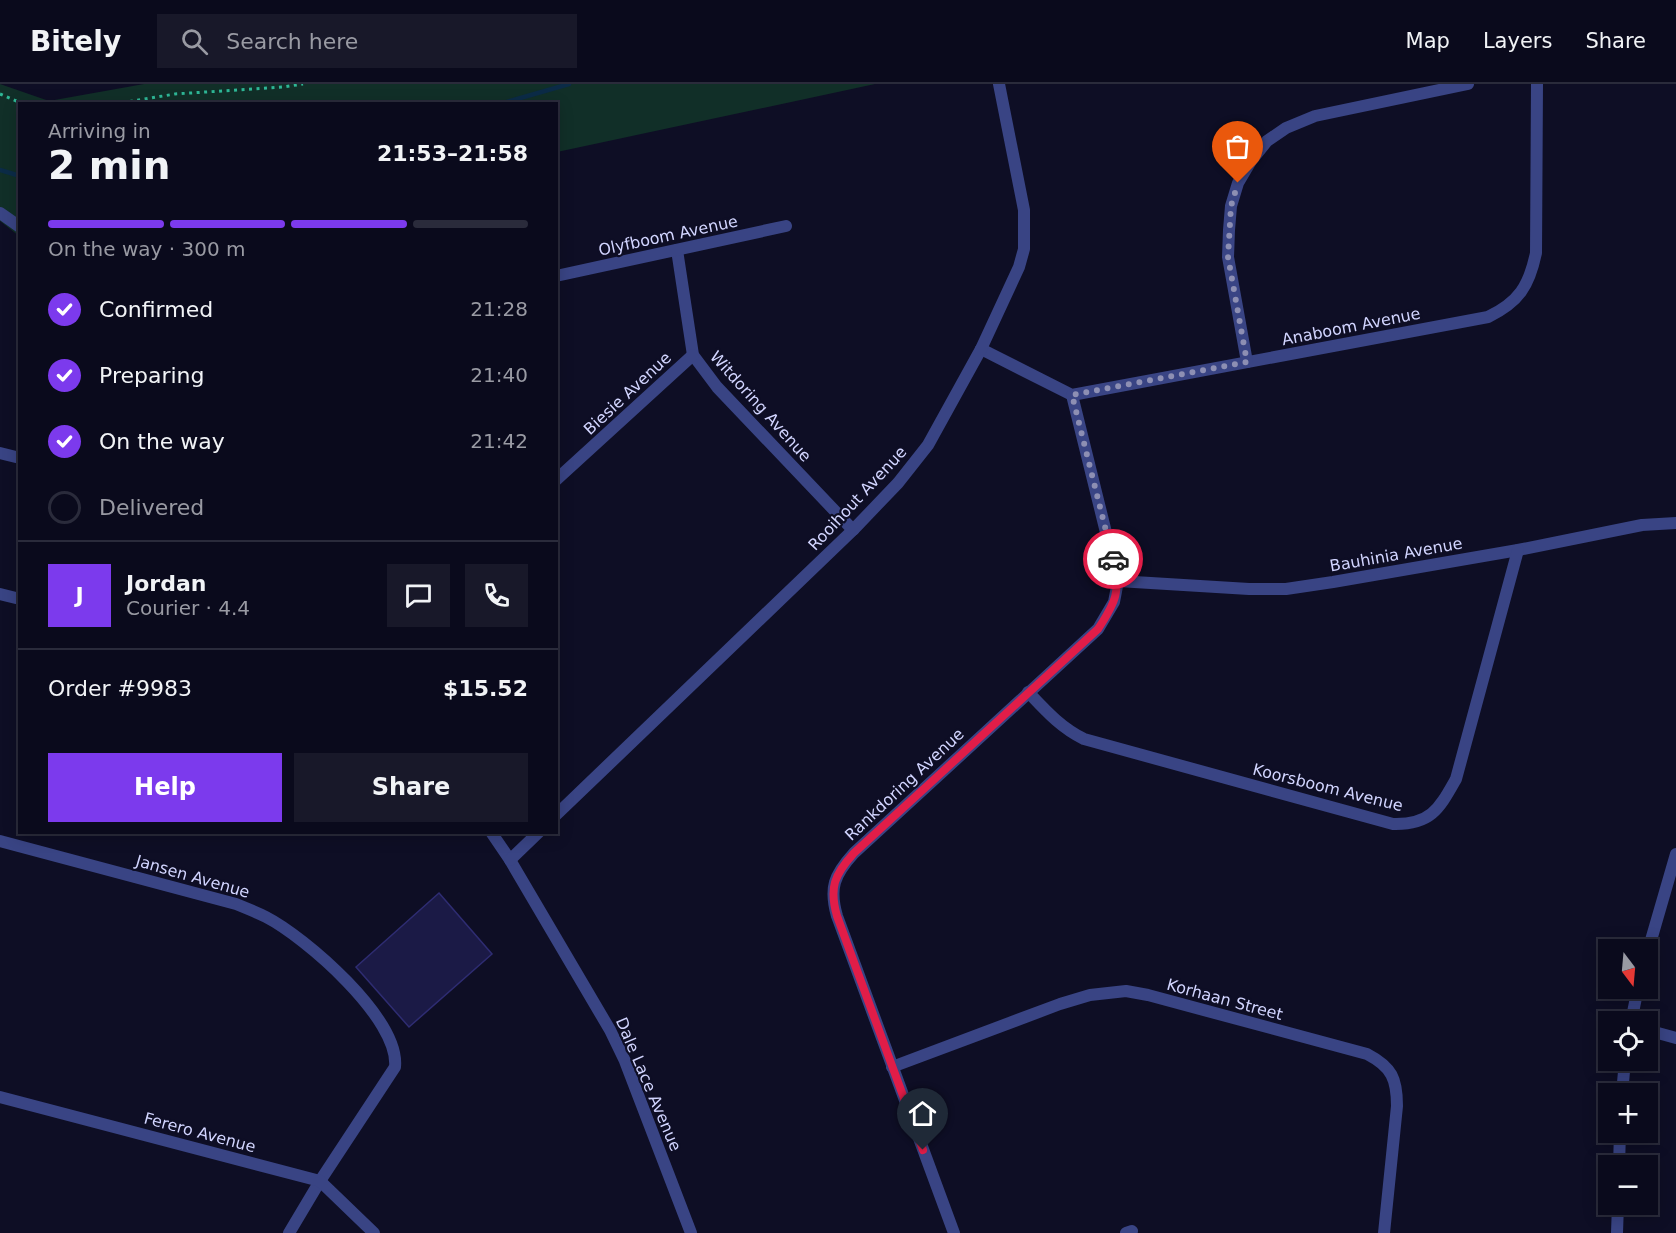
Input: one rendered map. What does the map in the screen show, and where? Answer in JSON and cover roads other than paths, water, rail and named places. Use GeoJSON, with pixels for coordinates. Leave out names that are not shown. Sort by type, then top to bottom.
{"type":"FeatureCollection","features":[{"type":"Feature","properties":{"kind":"street","name":"Rooihout Avenue"},"geometry":{"type":"LineString","coordinates":[[558,813],[853,530],[898,483],[928,445],[981,348],[1019,267],[1024,249],[1024,210],[999,84]]}},
{"type":"Feature","properties":{"kind":"street"},"geometry":{"type":"LineString","coordinates":[[1247,362],[1228,257],[1231,206],[1238,183],[1251,161],[1267,141],[1286,128],[1314,116],[1468,84]]}},
{"type":"Feature","properties":{"kind":"street","name":"Anaboom Avenue"},"geometry":{"type":"LineString","coordinates":[[1072,395],[1488,316],[1503,310],[1524,288],[1531,275],[1536,253],[1537,84]]}},
{"type":"Feature","properties":{"kind":"street"},"geometry":{"type":"LineString","coordinates":[[0,213],[18,226]]}},
{"type":"Feature","properties":{"kind":"street","name":"Olyfboom Avenue"},"geometry":{"type":"LineString","coordinates":[[558,276],[786,226]]}},
{"type":"Feature","properties":{"kind":"street","name":"Witdoring Avenue"},"geometry":{"type":"LineString","coordinates":[[678,250],[693,355],[717,387],[853,530]]}},
{"type":"Feature","properties":{"kind":"street"},"geometry":{"type":"LineString","coordinates":[[981,348],[1072,395],[1119,581]]}},
{"type":"Feature","properties":{"kind":"street","name":"Biesie Avenue"},"geometry":{"type":"LineString","coordinates":[[558,478],[693,355]]}},
{"type":"Feature","properties":{"kind":"street"},"geometry":{"type":"LineString","coordinates":[[0,453],[18,458]]}},
{"type":"Feature","properties":{"kind":"street","name":"Bauhinia Avenue"},"geometry":{"type":"LineString","coordinates":[[1119,581],[1249,589],[1286,588],[1518,550],[1642,525],[1676,523]]}},
{"type":"Feature","properties":{"kind":"street","name":"Koorsboom Avenue"},"geometry":{"type":"LineString","coordinates":[[1028,692],[1059,723],[1084,739],[1394,824],[1410,824],[1426,820],[1441,805],[1456,779],[1518,550]]}},
{"type":"Feature","properties":{"kind":"street","name":"Rankdoring Avenue"},"geometry":{"type":"LineString","coordinates":[[954,1233],[837,916],[832,894],[834,884],[837,874],[854,853],[1098,629],[1114,602],[1119,581]]}},
{"type":"Feature","properties":{"kind":"street"},"geometry":{"type":"LineString","coordinates":[[0,594],[18,598]]}},
{"type":"Feature","properties":{"kind":"street","name":"Dale Lace Avenue"},"geometry":{"type":"LineString","coordinates":[[492,834],[610,1030],[629,1072],[691,1233]]}},
{"type":"Feature","properties":{"kind":"street"},"geometry":{"type":"LineString","coordinates":[[510,860],[537,834]]}},
{"type":"Feature","properties":{"kind":"street","name":"Jansen Avenue"},"geometry":{"type":"LineString","coordinates":[[0,841],[236,904],[266,917],[292,934],[341,975],[376,1017],[387,1033],[396,1056],[395,1066],[289,1233]]}},
{"type":"Feature","properties":{"kind":"street"},"geometry":{"type":"LineString","coordinates":[[1651,939],[1676,854]]}},
{"type":"Feature","properties":{"kind":"street","name":"Korhaan Street"},"geometry":{"type":"LineString","coordinates":[[892,1067],[1060,1004],[1090,995],[1126,991],[1367,1054],[1383,1063],[1392,1074],[1397,1089],[1384,1233]]}},
{"type":"Feature","properties":{"kind":"street"},"geometry":{"type":"LineString","coordinates":[[1658,1033],[1676,1038]]}},
{"type":"Feature","properties":{"kind":"street","name":"Ferero Avenue"},"geometry":{"type":"LineString","coordinates":[[0,1097],[320,1181],[374,1233]]}},
{"type":"Feature","properties":{"kind":"street"},"geometry":{"type":"LineString","coordinates":[[1617,1233],[1618,1215]]}},
{"type":"Feature","properties":{"kind":"waterway"},"geometry":{"type":"LineString","coordinates":[[507,102],[569,84]]}},
{"type":"Feature","properties":{"kind":"waterway"},"geometry":{"type":"LineString","coordinates":[[0,170],[18,175]]}}]}
